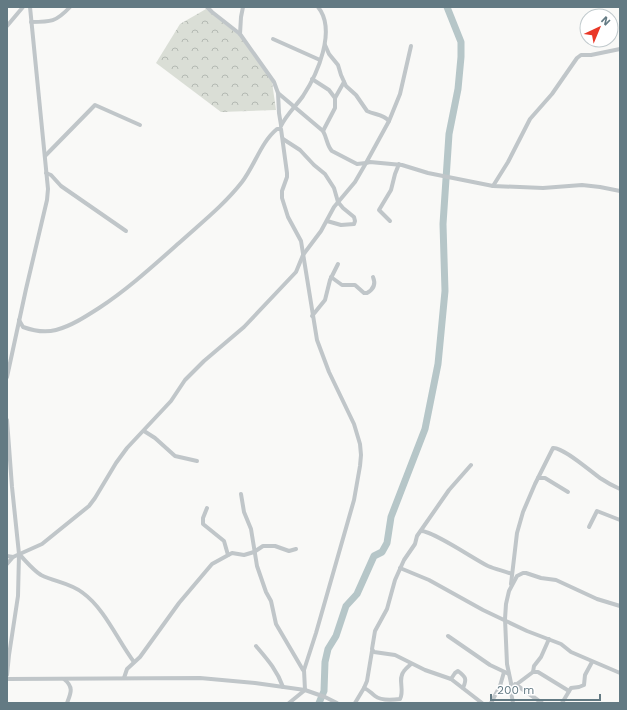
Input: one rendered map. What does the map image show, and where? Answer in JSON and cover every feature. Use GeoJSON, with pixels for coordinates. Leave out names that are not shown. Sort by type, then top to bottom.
{"type":"FeatureCollection","features":[{"type":"Feature","properties":{"kind":"street"},"geometry":{"type":"LineString","coordinates":[[7,26],[23,7]]}},
{"type":"Feature","properties":{"kind":"street"},"geometry":{"type":"LineString","coordinates":[[7,377],[47,200],[48,189],[30,7]]}},
{"type":"Feature","properties":{"kind":"street"},"geometry":{"type":"LineString","coordinates":[[31,22],[48,22],[55,20],[70,7]]}},
{"type":"Feature","properties":{"kind":"street"},"geometry":{"type":"LineString","coordinates":[[207,7],[240,34],[274,82],[278,92],[279,113],[288,173],[282,191],[282,198],[288,217],[301,241],[314,330],[321,355],[354,424],[360,444],[360,466],[354,500],[304,670],[305,690]]}},
{"type":"Feature","properties":{"kind":"street"},"geometry":{"type":"LineString","coordinates":[[240,34],[243,7]]}},
{"type":"Feature","properties":{"kind":"street"},"geometry":{"type":"LineString","coordinates":[[19,320],[23,327],[42,332],[55,330],[86,316],[121,293],[212,215],[228,199],[242,182],[270,136],[281,126],[303,96],[312,79],[325,44],[325,20],[318,7]]}},
{"type":"Feature","properties":{"kind":"street"},"geometry":{"type":"LineString","coordinates":[[273,39],[320,60]]}},
{"type":"Feature","properties":{"kind":"street"},"geometry":{"type":"LineString","coordinates":[[325,44],[329,54],[338,65],[346,86],[360,99],[367,111],[384,116],[389,121]]}},
{"type":"Feature","properties":{"kind":"street"},"geometry":{"type":"LineString","coordinates":[[7,564],[13,557],[42,544],[89,506],[116,462],[127,448],[176,396],[185,380],[204,361],[244,327],[296,272],[303,255],[321,232],[338,202],[355,182],[389,121],[400,94],[411,46]]}},
{"type":"Feature","properties":{"kind":"street"},"geometry":{"type":"LineString","coordinates":[[493,186],[508,162],[530,119],[552,94],[577,58],[581,55],[591,55],[620,49]]}},
{"type":"Feature","properties":{"kind":"street"},"geometry":{"type":"LineString","coordinates":[[312,79],[329,90],[335,98]]}},
{"type":"Feature","properties":{"kind":"street"},"geometry":{"type":"LineString","coordinates":[[323,131],[335,108],[335,98],[344,82]]}},
{"type":"Feature","properties":{"kind":"street"},"geometry":{"type":"LineString","coordinates":[[278,92],[294,108],[323,131],[332,151],[357,164],[370,162],[399,164],[428,173],[493,186],[543,188],[582,185],[620,191]]}},
{"type":"Feature","properties":{"kind":"street"},"geometry":{"type":"LineString","coordinates":[[45,156],[95,105],[140,125]]}},
{"type":"Feature","properties":{"kind":"street"},"geometry":{"type":"LineString","coordinates":[[283,139],[300,150],[325,174],[334,188],[338,202],[354,217],[355,223],[341,225],[327,221]]}},
{"type":"Feature","properties":{"kind":"street"},"geometry":{"type":"LineString","coordinates":[[390,221],[379,210],[391,190],[399,164]]}},
{"type":"Feature","properties":{"kind":"street"},"geometry":{"type":"LineString","coordinates":[[46,173],[51,175],[61,186],[126,231]]}},
{"type":"Feature","properties":{"kind":"street"},"geometry":{"type":"LineString","coordinates":[[312,316],[325,300],[331,277],[338,264]]}},
{"type":"Feature","properties":{"kind":"street"},"geometry":{"type":"LineString","coordinates":[[331,277],[342,285],[355,286],[364,293],[367,293],[375,286],[376,283],[374,276]]}},
{"type":"Feature","properties":{"kind":"street"},"geometry":{"type":"LineString","coordinates":[[7,420],[9,487],[19,554],[18,596],[8,655],[7,675]]}},
{"type":"Feature","properties":{"kind":"street"},"geometry":{"type":"LineString","coordinates":[[144,431],[155,438],[175,456],[197,461]]}},
{"type":"Feature","properties":{"kind":"street"},"geometry":{"type":"LineString","coordinates":[[542,703],[514,684],[509,674],[505,644],[506,604],[511,585],[518,533],[527,503],[554,447],[569,455],[601,479],[620,489]]}},
{"type":"Feature","properties":{"kind":"street"},"geometry":{"type":"LineString","coordinates":[[355,703],[364,688],[369,672],[375,631],[387,609],[393,585],[400,568],[420,531],[449,490],[471,465]]}},
{"type":"Feature","properties":{"kind":"street"},"geometry":{"type":"LineString","coordinates":[[538,478],[545,478],[568,492]]}},
{"type":"Feature","properties":{"kind":"street"},"geometry":{"type":"LineString","coordinates":[[241,494],[244,512],[251,529],[256,566],[271,601],[276,624],[304,670]]}},
{"type":"Feature","properties":{"kind":"street"},"geometry":{"type":"LineString","coordinates":[[207,508],[203,518],[203,524],[224,541],[228,555]]}},
{"type":"Feature","properties":{"kind":"street"},"geometry":{"type":"LineString","coordinates":[[589,527],[597,511],[620,520]]}},
{"type":"Feature","properties":{"kind":"street"},"geometry":{"type":"LineString","coordinates":[[420,531],[425,531],[489,566],[512,574]]}},
{"type":"Feature","properties":{"kind":"street"},"geometry":{"type":"LineString","coordinates":[[124,678],[127,669],[140,657],[179,603],[212,564],[232,553],[244,555],[269,545],[289,551],[296,549]]}},
{"type":"Feature","properties":{"kind":"street"},"geometry":{"type":"LineString","coordinates":[[19,554],[39,573],[71,586],[93,601],[134,662]]}},
{"type":"Feature","properties":{"kind":"street"},"geometry":{"type":"LineString","coordinates":[[7,556],[13,557]]}},
{"type":"Feature","properties":{"kind":"street"},"geometry":{"type":"LineString","coordinates":[[400,568],[429,580],[483,610],[527,631],[561,644],[571,652],[592,662],[620,673]]}},
{"type":"Feature","properties":{"kind":"street"},"geometry":{"type":"LineString","coordinates":[[511,585],[517,576],[526,573],[563,583],[598,599],[620,606]]}},
{"type":"Feature","properties":{"kind":"street"},"geometry":{"type":"LineString","coordinates":[[448,636],[490,665],[509,674]]}},
{"type":"Feature","properties":{"kind":"street"},"geometry":{"type":"LineString","coordinates":[[533,672],[534,666],[541,657],[549,639]]}},
{"type":"Feature","properties":{"kind":"street"},"geometry":{"type":"LineString","coordinates":[[256,646],[270,662],[283,687]]}},
{"type":"Feature","properties":{"kind":"street"},"geometry":{"type":"LineString","coordinates":[[372,651],[395,655],[411,664],[451,679],[482,703]]}},
{"type":"Feature","properties":{"kind":"street"},"geometry":{"type":"LineString","coordinates":[[562,703],[571,688],[584,685],[585,675],[592,662]]}},
{"type":"Feature","properties":{"kind":"street"},"geometry":{"type":"LineString","coordinates":[[364,688],[369,690],[376,697],[388,700],[400,699],[403,689],[401,679],[403,671],[411,664]]}},
{"type":"Feature","properties":{"kind":"street"},"geometry":{"type":"LineString","coordinates":[[451,679],[454,672],[458,671],[467,680],[463,688]]}},
{"type":"Feature","properties":{"kind":"street"},"geometry":{"type":"LineString","coordinates":[[491,703],[500,686],[504,672]]}},
{"type":"Feature","properties":{"kind":"street"},"geometry":{"type":"LineString","coordinates":[[513,703],[511,692],[514,684],[533,672],[538,672],[569,691]]}},
{"type":"Feature","properties":{"kind":"street"},"geometry":{"type":"LineString","coordinates":[[7,679],[200,678],[305,690],[319,694],[336,703]]}},
{"type":"Feature","properties":{"kind":"street"},"geometry":{"type":"LineString","coordinates":[[64,679],[72,688],[72,692],[67,703]]}},
{"type":"Feature","properties":{"kind":"street"},"geometry":{"type":"LineString","coordinates":[[289,703],[305,690]]}},
{"type":"Feature","properties":{"kind":"green space"},"geometry":{"type":"Polygon","coordinates":[[[206,9],[240,36],[272,82],[276,110],[221,112],[156,63],[180,24],[206,9]]]}},
{"type":"Feature","properties":{"kind":"waterway"},"geometry":{"type":"LineString","coordinates":[[319,703],[324,691],[325,662],[328,649],[336,636],[346,606],[357,594],[374,556],[382,552],[387,543],[391,517],[425,429],[438,364],[445,291],[443,224],[449,134],[458,89],[461,57],[461,42],[447,7]]}}]}
